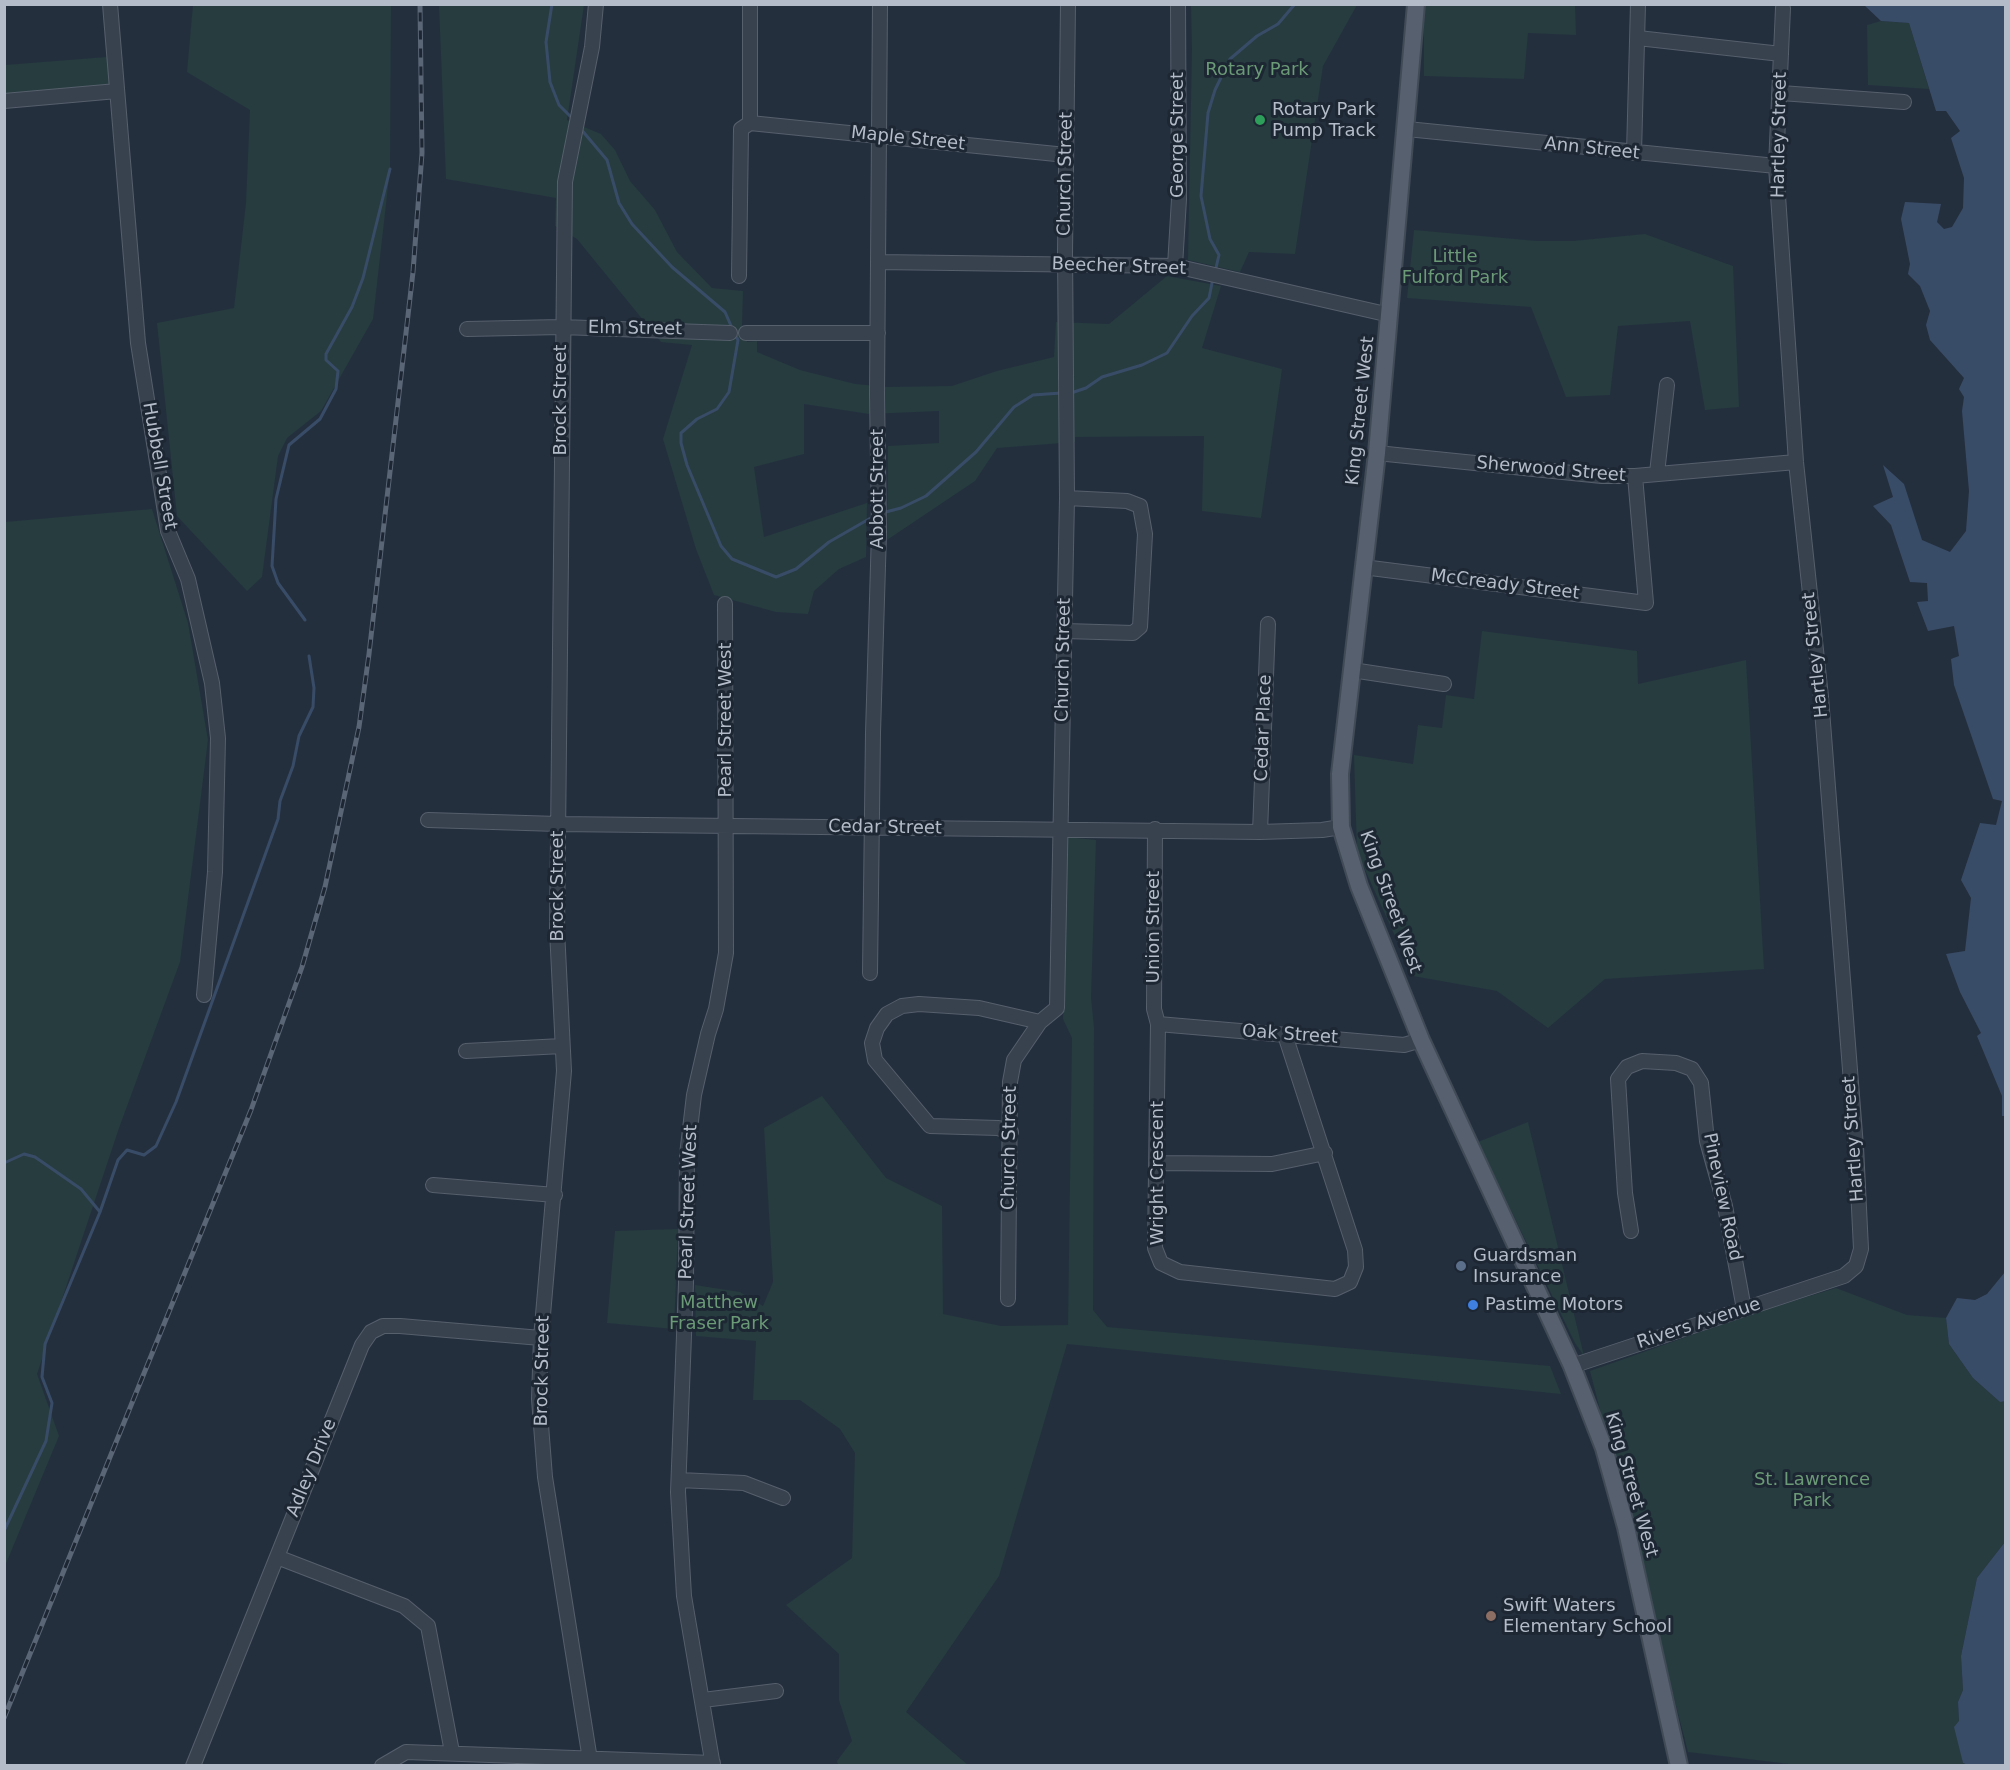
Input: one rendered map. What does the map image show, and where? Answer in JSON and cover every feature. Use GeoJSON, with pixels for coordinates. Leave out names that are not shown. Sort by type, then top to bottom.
{"type":"FeatureCollection","features":[{"type":"Feature","properties":{"kind":"main road","name":"King Street West"},"geometry":{"type":"LineString","coordinates":[[1416,4],[1407,129],[1377,453],[1340,774],[1341,827],[1359,886],[1421,1040],[1572,1366],[1604,1448],[1626,1527],[1679,1766]]}},
{"type":"Feature","properties":{"kind":"street","name":"Hubbell Street"},"geometry":{"type":"LineString","coordinates":[[110,4],[138,343],[168,531],[189,579],[212,683],[218,738],[215,872],[204,995]]}},
{"type":"Feature","properties":{"kind":"street","name":"Brock Street"},"geometry":{"type":"LineString","coordinates":[[590,1761],[545,1477],[539,1399],[541,1338],[564,1071],[557,930],[561,327],[565,182],[572,134],[592,47],[596,4]]}},
{"type":"Feature","properties":{"kind":"street"},"geometry":{"type":"LineString","coordinates":[[739,276],[741,129],[750,123],[750,4]]}},
{"type":"Feature","properties":{"kind":"street","name":"Abbott Street"},"geometry":{"type":"LineString","coordinates":[[870,973],[879,532],[880,4]]}},
{"type":"Feature","properties":{"kind":"street","name":"Church Street"},"geometry":{"type":"LineString","coordinates":[[1008,1299],[1010,1082],[1014,1060],[1040,1022],[1057,1008],[1067,498],[1065,264],[1068,4]]}},
{"type":"Feature","properties":{"kind":"street","name":"George Street"},"geometry":{"type":"LineString","coordinates":[[1174,266],[1179,199],[1178,4]]}},
{"type":"Feature","properties":{"kind":"street"},"geometry":{"type":"LineString","coordinates":[[1634,153],[1638,4]]}},
{"type":"Feature","properties":{"kind":"street","name":"Hartley Street"},"geometry":{"type":"LineString","coordinates":[[1783,8],[1776,166],[1796,462],[1821,706],[1856,1147],[1861,1249],[1856,1266],[1844,1276],[1825,1282]]}},
{"type":"Feature","properties":{"kind":"street"},"geometry":{"type":"LineString","coordinates":[[1638,38],[1781,54]]}},
{"type":"Feature","properties":{"kind":"street"},"geometry":{"type":"LineString","coordinates":[[4,101],[117,91]]}},
{"type":"Feature","properties":{"kind":"street"},"geometry":{"type":"LineString","coordinates":[[1781,93],[1904,102]]}},
{"type":"Feature","properties":{"kind":"street","name":"Maple Street"},"geometry":{"type":"LineString","coordinates":[[750,123],[1066,155]]}},
{"type":"Feature","properties":{"kind":"street","name":"Ann Street"},"geometry":{"type":"LineString","coordinates":[[1407,129],[1776,166]]}},
{"type":"Feature","properties":{"kind":"street","name":"Beecher Street"},"geometry":{"type":"LineString","coordinates":[[878,262],[1174,266],[1206,271],[1390,315]]}},
{"type":"Feature","properties":{"kind":"street","name":"Elm Street"},"geometry":{"type":"LineString","coordinates":[[467,329],[561,327],[730,333]]}},
{"type":"Feature","properties":{"kind":"street"},"geometry":{"type":"LineString","coordinates":[[746,333],[878,333]]}},
{"type":"Feature","properties":{"kind":"street"},"geometry":{"type":"LineString","coordinates":[[1656,473],[1667,385]]}},
{"type":"Feature","properties":{"kind":"street","name":"Sherwood Street"},"geometry":{"type":"LineString","coordinates":[[1377,453],[1548,471],[1635,476],[1796,462]]}},
{"type":"Feature","properties":{"kind":"street","name":"McCready Street"},"geometry":{"type":"LineString","coordinates":[[1363,567],[1646,603],[1635,476]]}},
{"type":"Feature","properties":{"kind":"street"},"geometry":{"type":"LineString","coordinates":[[1065,631],[1133,633],[1140,627],[1145,534],[1140,506],[1127,501],[1067,498]]}},
{"type":"Feature","properties":{"kind":"street","name":"Pearl Street West"},"geometry":{"type":"LineString","coordinates":[[713,1764],[684,1596],[679,1480],[686,1283],[687,1155],[694,1095],[716,1009],[726,954],[725,604]]}},
{"type":"Feature","properties":{"kind":"street","name":"Cedar Place"},"geometry":{"type":"LineString","coordinates":[[1260,832],[1268,624]]}},
{"type":"Feature","properties":{"kind":"street"},"geometry":{"type":"LineString","coordinates":[[1352,670],[1444,684]]}},
{"type":"Feature","properties":{"kind":"street","name":"Cedar Street"},"geometry":{"type":"LineString","coordinates":[[428,820],[558,824],[1155,829],[1260,832],[1322,830],[1341,827]]}},
{"type":"Feature","properties":{"kind":"street","name":"Union Street"},"geometry":{"type":"LineString","coordinates":[[1155,829],[1154,1009],[1158,1024]]}},
{"type":"Feature","properties":{"kind":"street"},"geometry":{"type":"LineString","coordinates":[[1011,1132],[998,1128],[930,1126],[875,1060],[872,1043],[887,1014],[902,1006],[919,1004],[979,1008],[1040,1022]]}},
{"type":"Feature","properties":{"kind":"street","name":"Oak Street"},"geometry":{"type":"LineString","coordinates":[[1158,1024],[1404,1045],[1421,1040]]}},
{"type":"Feature","properties":{"kind":"street","name":"Wright Crescent"},"geometry":{"type":"LineString","coordinates":[[1158,1024],[1155,1248],[1161,1263],[1180,1272],[1335,1289],[1350,1282],[1356,1267],[1356,1250],[1285,1035]]}},
{"type":"Feature","properties":{"kind":"street"},"geometry":{"type":"LineString","coordinates":[[466,1051],[562,1046]]}},
{"type":"Feature","properties":{"kind":"street","name":"Pineview Road"},"geometry":{"type":"LineString","coordinates":[[1631,1231],[1625,1194],[1618,1080],[1627,1067],[1642,1061],[1676,1063],[1692,1069],[1701,1083],[1707,1141],[1725,1206],[1744,1309]]}},
{"type":"Feature","properties":{"kind":"street"},"geometry":{"type":"LineString","coordinates":[[1157,1163],[1272,1164],[1325,1153]]}},
{"type":"Feature","properties":{"kind":"street"},"geometry":{"type":"LineString","coordinates":[[433,1185],[555,1195]]}},
{"type":"Feature","properties":{"kind":"street","name":"Rivers Avenue"},"geometry":{"type":"LineString","coordinates":[[1572,1366],[1825,1282]]}},
{"type":"Feature","properties":{"kind":"street","name":"Adley Drive"},"geometry":{"type":"LineString","coordinates":[[193,1766],[362,1345],[371,1332],[383,1326],[400,1326],[541,1338]]}},
{"type":"Feature","properties":{"kind":"street"},"geometry":{"type":"LineString","coordinates":[[679,1480],[744,1483],[783,1498]]}},
{"type":"Feature","properties":{"kind":"street"},"geometry":{"type":"LineString","coordinates":[[277,1557],[404,1606],[428,1626],[452,1752]]}},
{"type":"Feature","properties":{"kind":"street"},"geometry":{"type":"LineString","coordinates":[[703,1700],[776,1691]]}},
{"type":"Feature","properties":{"kind":"street"},"geometry":{"type":"LineString","coordinates":[[382,1766],[406,1752],[452,1752],[590,1761],[713,1764]]}},
{"type":"Feature","properties":{"kind":"green space"},"geometry":{"type":"Polygon","coordinates":[[[193,5],[391,5],[390,169],[373,319],[321,411],[287,438],[278,456],[262,577],[247,591],[177,516],[157,323],[234,308],[246,203],[250,110],[187,72],[193,5]]]}},
{"type":"Feature","properties":{"kind":"green space"},"geometry":{"type":"Polygon","coordinates":[[[439,5],[584,5],[567,120],[601,134],[615,150],[630,181],[655,210],[677,252],[712,288],[743,291],[742,326],[747,342],[757,341],[757,352],[800,370],[855,384],[888,387],[952,386],[997,371],[1054,357],[1056,322],[1109,324],[1167,276],[1221,286],[1202,348],[1282,369],[1261,518],[1202,511],[1204,436],[1075,437],[1075,442],[997,448],[975,481],[887,540],[888,446],[939,443],[939,411],[869,414],[804,404],[804,454],[754,467],[764,537],[867,503],[866,557],[839,569],[814,591],[808,614],[776,612],[714,595],[696,549],[663,439],[692,345],[661,342],[577,239],[555,226],[556,198],[446,179],[439,5]]]}},
{"type":"Feature","properties":{"kind":"green space","name":"Rotary Park"},"geometry":{"type":"Polygon","coordinates":[[[1191,5],[1357,5],[1323,66],[1295,254],[1249,252],[1240,272],[1188,260],[1191,5]]]}},
{"type":"Feature","properties":{"kind":"green space"},"geometry":{"type":"Polygon","coordinates":[[[1424,5],[1575,5],[1576,35],[1528,33],[1524,79],[1424,76],[1424,5]]]}},
{"type":"Feature","properties":{"kind":"green space"},"geometry":{"type":"Polygon","coordinates":[[[1881,21],[1909,23],[1929,89],[1868,85],[1867,25],[1881,21]]]}},
{"type":"Feature","properties":{"kind":"green space"},"geometry":{"type":"Polygon","coordinates":[[[107,57],[110,85],[5,94],[5,65],[107,57]]]}},
{"type":"Feature","properties":{"kind":"green space","name":"Little Fulford Park"},"geometry":{"type":"Polygon","coordinates":[[[1414,230],[1537,241],[1573,241],[1645,234],[1733,266],[1739,407],[1705,410],[1690,321],[1618,326],[1610,395],[1566,397],[1531,307],[1407,298],[1414,230]]]}},
{"type":"Feature","properties":{"kind":"green space"},"geometry":{"type":"Polygon","coordinates":[[[152,509],[188,623],[208,740],[180,962],[119,1128],[37,1374],[59,1436],[5,1566],[5,522],[152,509]]]}},
{"type":"Feature","properties":{"kind":"green space"},"geometry":{"type":"Polygon","coordinates":[[[1482,631],[1637,651],[1638,684],[1746,660],[1764,969],[1605,979],[1548,1028],[1497,991],[1413,976],[1357,852],[1354,755],[1413,764],[1418,725],[1442,728],[1446,695],[1474,699],[1482,631]]]}},
{"type":"Feature","properties":{"kind":"green space","name":"Matthew Fraser Park"},"geometry":{"type":"Polygon","coordinates":[[[1066,837],[1096,840],[1091,998],[1094,1028],[1093,1310],[1107,1327],[1550,1366],[1561,1394],[1067,1344],[999,1576],[906,1712],[968,1765],[838,1765],[837,1761],[852,1741],[839,1700],[839,1654],[786,1605],[852,1558],[855,1453],[840,1429],[800,1400],[753,1400],[756,1341],[696,1336],[695,1285],[740,1292],[763,1306],[773,1282],[764,1128],[822,1096],[886,1178],[942,1206],[943,1314],[1001,1326],[1068,1325],[1072,1038],[1063,1019],[1066,837]]]}},
{"type":"Feature","properties":{"kind":"green space"},"geometry":{"type":"Polygon","coordinates":[[[1528,1122],[1584,1356],[1575,1343],[1478,1142],[1528,1122]]]}},
{"type":"Feature","properties":{"kind":"green space"},"geometry":{"type":"Polygon","coordinates":[[[678,1229],[674,1329],[607,1323],[615,1231],[678,1229]]]}},
{"type":"Feature","properties":{"kind":"green space","name":"St. Lawrence Park"},"geometry":{"type":"Polygon","coordinates":[[[1836,1288],[1907,1315],[1946,1318],[1949,1344],[1973,1378],[2000,1402],[2005,1401],[2005,1542],[1977,1578],[1961,1656],[1963,1690],[1958,1702],[1959,1721],[1963,1763],[1968,1765],[1807,1766],[1688,1752],[1590,1371],[1754,1313],[1836,1288]]]}},
{"type":"Feature","properties":{"kind":"water"},"geometry":{"type":"Polygon","coordinates":[[[1864,5],[2005,5],[2005,1116],[2002,1116],[2002,1096],[1977,1036],[1981,1033],[1960,992],[1946,954],[1965,951],[1971,898],[1961,880],[1980,823],[1996,825],[2002,801],[1993,799],[1954,685],[1951,659],[1959,656],[1954,626],[1928,631],[1917,602],[1928,601],[1927,583],[1910,582],[1891,525],[1873,506],[1893,497],[1883,465],[1904,484],[1922,540],[1950,552],[1966,531],[1969,491],[1962,411],[1964,397],[1959,389],[1964,378],[1930,340],[1926,325],[1930,311],[1920,286],[1908,274],[1910,264],[1901,219],[1905,202],[1941,204],[1937,222],[1944,229],[1952,227],[1963,208],[1964,178],[1951,138],[1960,131],[1946,111],[1936,111],[1909,23],[1881,21],[1864,5]]]}},
{"type":"Feature","properties":{"kind":"water"},"geometry":{"type":"Polygon","coordinates":[[[2005,1272],[2006,1401],[2000,1402],[1973,1378],[1949,1344],[1946,1318],[1957,1298],[1975,1300],[1987,1294],[2005,1272]]]}},
{"type":"Feature","properties":{"kind":"water"},"geometry":{"type":"Polygon","coordinates":[[[2005,1542],[2005,1765],[1968,1765],[1963,1763],[1954,1727],[1959,1721],[1958,1702],[1963,1690],[1961,1656],[1977,1578],[2005,1542]]]}},
{"type":"Feature","properties":{"kind":"waterway"},"geometry":{"type":"LineString","coordinates":[[552,4],[546,42],[550,82],[559,105],[572,118]]}},
{"type":"Feature","properties":{"kind":"waterway"},"geometry":{"type":"LineString","coordinates":[[1215,272],[1219,255],[1210,239],[1201,196],[1208,113],[1215,90],[1230,59],[1257,36],[1278,24],[1295,4]]}},
{"type":"Feature","properties":{"kind":"waterway"},"geometry":{"type":"LineString","coordinates":[[580,128],[607,160],[619,203],[632,224],[672,267],[725,312],[732,328]]}},
{"type":"Feature","properties":{"kind":"waterway"},"geometry":{"type":"LineString","coordinates":[[305,620],[278,583],[272,566],[276,499],[289,445],[320,419],[336,389],[338,371],[326,360],[326,354],[352,307],[363,278],[390,169]]}},
{"type":"Feature","properties":{"kind":"waterway"},"geometry":{"type":"LineString","coordinates":[[1071,393],[1086,388],[1102,377],[1142,365],[1167,353],[1192,316],[1209,298],[1213,278]]}},
{"type":"Feature","properties":{"kind":"waterway"},"geometry":{"type":"LineString","coordinates":[[735,334],[738,340],[729,392],[717,409],[697,419],[681,433],[681,443],[687,465],[721,546],[732,559],[776,577],[796,569],[829,542],[876,515]]}},
{"type":"Feature","properties":{"kind":"waterway"},"geometry":{"type":"LineString","coordinates":[[882,513],[901,508],[926,496],[976,452],[1014,407],[1033,395],[1061,393]]}},
{"type":"Feature","properties":{"kind":"waterway"},"geometry":{"type":"LineString","coordinates":[[4,1531],[46,1441],[52,1403],[42,1377],[45,1344],[100,1212],[118,1160],[127,1150],[144,1155],[156,1146],[176,1102],[278,819],[280,801],[293,766],[299,736],[313,707],[314,688],[309,656]]}},
{"type":"Feature","properties":{"kind":"waterway"},"geometry":{"type":"LineString","coordinates":[[4,1163],[24,1154],[35,1157],[81,1189],[100,1212]]}},
{"type":"Feature","properties":{"kind":"railway"},"geometry":{"type":"LineString","coordinates":[[4,1718],[251,1110],[302,967],[325,887],[359,727],[413,272],[422,153],[420,4]]}},
{"type":"Feature","properties":{"kind":"place","name":"Rotary Park Pump Track"},"geometry":{"type":"Point","coordinates":[1260,120]}},
{"type":"Feature","properties":{"kind":"place","name":"Guardsman Insurance"},"geometry":{"type":"Point","coordinates":[1461,1266]}},
{"type":"Feature","properties":{"kind":"place","name":"Pastime Motors"},"geometry":{"type":"Point","coordinates":[1473,1305]}},
{"type":"Feature","properties":{"kind":"place","name":"Swift Waters Elementary School"},"geometry":{"type":"Point","coordinates":[1491,1616]}}]}
